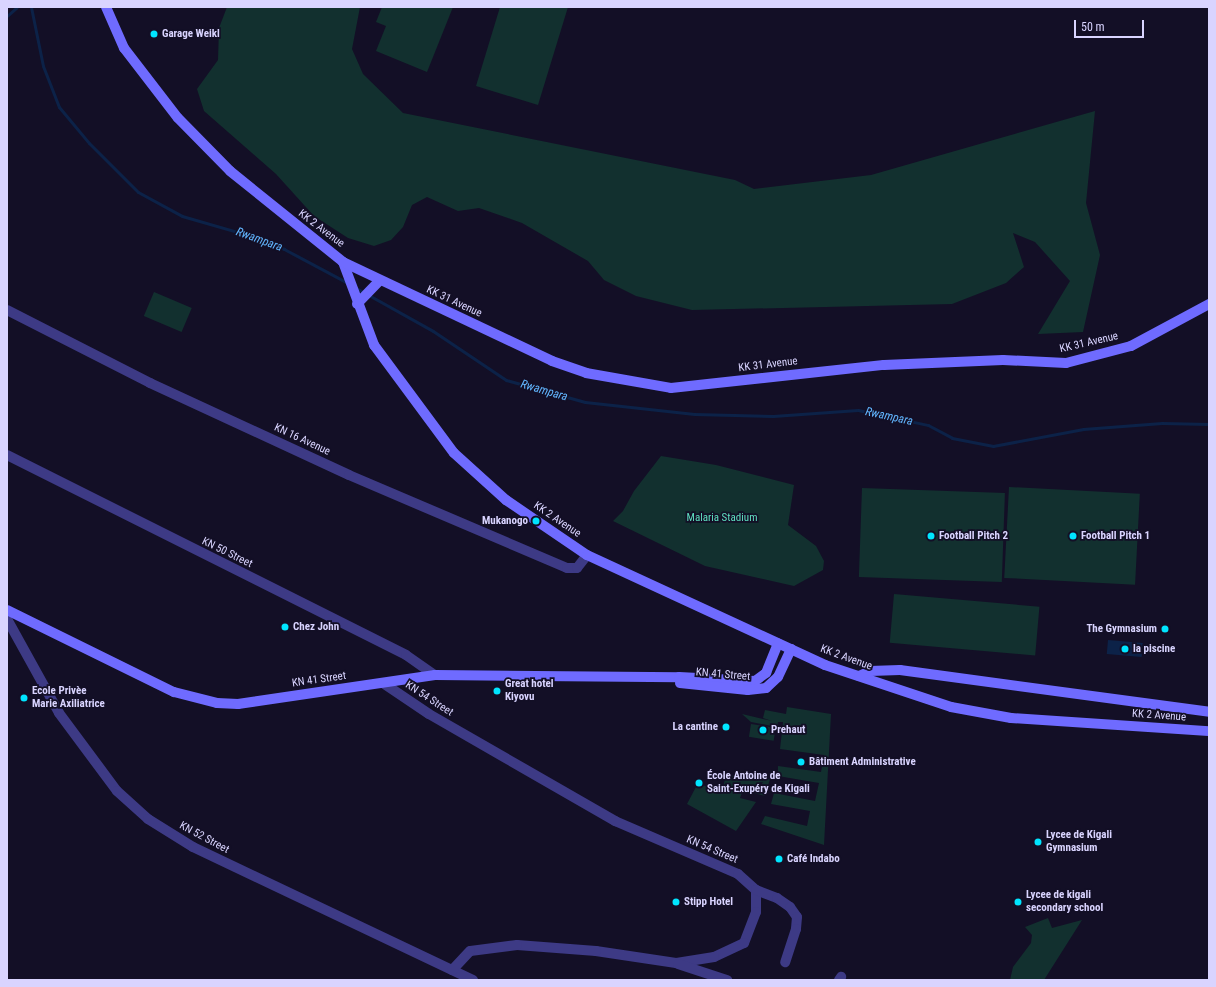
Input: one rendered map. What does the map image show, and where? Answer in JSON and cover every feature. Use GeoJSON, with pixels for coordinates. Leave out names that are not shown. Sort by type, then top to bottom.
{"type":"FeatureCollection","features":[{"type":"Feature","properties":{"kind":"main road","name":"KK 2 Avenue"},"geometry":{"type":"LineString","coordinates":[[106,7],[124,48],[178,118],[230,171],[343,262],[357,304],[374,345],[388,366],[454,453],[506,500],[587,555],[791,649],[859,676],[951,707],[988,714],[1209,731]]}},
{"type":"Feature","properties":{"kind":"main road","name":"KK 31 Avenue"},"geometry":{"type":"LineString","coordinates":[[343,262],[552,361],[586,373],[671,388],[884,365],[1003,360],[1066,363],[1131,346],[1209,304]]}},
{"type":"Feature","properties":{"kind":"main road"},"geometry":{"type":"LineString","coordinates":[[357,304],[380,280]]}},
{"type":"Feature","properties":{"kind":"main road","name":"KN 41 Street"},"geometry":{"type":"LineString","coordinates":[[7,610],[174,692],[216,703],[238,704],[435,675],[759,680],[769,666],[778,643]]}},
{"type":"Feature","properties":{"kind":"main road","name":"KN 41 Street"},"geometry":{"type":"LineString","coordinates":[[655,678],[707,687],[762,689],[778,677],[791,649]]}},
{"type":"Feature","properties":{"kind":"main road"},"geometry":{"type":"LineString","coordinates":[[859,676],[870,671],[900,670],[1209,712]]}},
{"type":"Feature","properties":{"kind":"street","name":"KN 16 Avenue"},"geometry":{"type":"LineString","coordinates":[[7,310],[164,389],[349,475],[567,568],[577,568],[587,555]]}},
{"type":"Feature","properties":{"kind":"street","name":"KN 50 Street"},"geometry":{"type":"LineString","coordinates":[[7,455],[406,655],[435,675]]}},
{"type":"Feature","properties":{"kind":"street","name":"KN 52 Street"},"geometry":{"type":"LineString","coordinates":[[7,619],[59,713],[117,791],[148,819],[193,847],[473,980]]}},
{"type":"Feature","properties":{"kind":"street","name":"KN 54 Street"},"geometry":{"type":"LineString","coordinates":[[383,683],[468,737],[615,821],[738,874],[756,890]]}},
{"type":"Feature","properties":{"kind":"street"},"geometry":{"type":"LineString","coordinates":[[676,963],[714,957],[744,943],[756,912],[756,890],[777,898],[790,907],[797,918],[796,929],[785,962]]}},
{"type":"Feature","properties":{"kind":"street"},"geometry":{"type":"LineString","coordinates":[[452,970],[470,950],[517,945],[596,951],[676,963],[727,980]]}},
{"type":"Feature","properties":{"kind":"green space"},"geometry":{"type":"Polygon","coordinates":[[[227,7],[360,7],[352,49],[363,74],[403,113],[735,180],[754,189],[871,175],[1095,111],[1086,203],[1100,255],[1083,332],[1038,334],[1070,281],[1035,242],[1013,233],[1024,267],[1006,283],[952,304],[692,310],[636,296],[604,280],[588,261],[522,223],[479,208],[458,211],[427,197],[412,205],[403,227],[391,240],[374,246],[348,238],[314,216],[276,174],[204,111],[197,89],[218,60],[219,28],[227,7]]]}},
{"type":"Feature","properties":{"kind":"green space"},"geometry":{"type":"Polygon","coordinates":[[[382,7],[453,7],[427,72],[376,51],[386,26],[376,22],[382,7]]]}},
{"type":"Feature","properties":{"kind":"green space"},"geometry":{"type":"Polygon","coordinates":[[[500,7],[568,7],[538,105],[476,86],[500,7]]]}},
{"type":"Feature","properties":{"kind":"green space"},"geometry":{"type":"Polygon","coordinates":[[[154,292],[192,308],[182,332],[144,316],[154,292]]]}},
{"type":"Feature","properties":{"kind":"green space","name":"Malaria Stadium"},"geometry":{"type":"Polygon","coordinates":[[[661,456],[716,465],[794,485],[788,525],[816,546],[824,561],[823,570],[794,586],[705,566],[613,521],[623,511],[634,491],[661,456]]]}},
{"type":"Feature","properties":{"kind":"green space","name":"Football Pitch 1"},"geometry":{"type":"Polygon","coordinates":[[[1009,487],[1140,494],[1135,585],[1004,578],[1009,487]]]}},
{"type":"Feature","properties":{"kind":"green space","name":"Football Pitch 2"},"geometry":{"type":"Polygon","coordinates":[[[862,488],[1005,493],[1002,582],[859,577],[862,488]]]}},
{"type":"Feature","properties":{"kind":"green space"},"geometry":{"type":"Polygon","coordinates":[[[894,594],[1039,607],[1035,656],[890,643],[894,594]]]}},
{"type":"Feature","properties":{"kind":"green space"},"geometry":{"type":"Polygon","coordinates":[[[787,707],[831,714],[824,845],[761,824],[765,816],[807,826],[810,811],[771,804],[774,793],[815,801],[819,783],[778,776],[778,766],[821,772],[824,755],[780,749],[783,722],[778,722],[777,727],[751,722],[742,714],[772,721],[763,718],[765,710],[786,714],[787,707]]]}},
{"type":"Feature","properties":{"kind":"green space","name":"Prehaut"},"geometry":{"type":"Polygon","coordinates":[[[751,724],[776,728],[774,741],[749,737],[751,724]]]}},
{"type":"Feature","properties":{"kind":"green space"},"geometry":{"type":"Polygon","coordinates":[[[726,774],[755,781],[756,777],[770,779],[765,796],[743,790],[740,798],[756,802],[736,831],[687,804],[698,783],[722,793],[726,774]]]}},
{"type":"Feature","properties":{"kind":"green space"},"geometry":{"type":"Polygon","coordinates":[[[1048,918],[1052,928],[1082,920],[1044,980],[1010,980],[1013,967],[1031,943],[1032,935],[1025,927],[1048,918]]]}},
{"type":"Feature","properties":{"kind":"water","name":"la piscine"},"geometry":{"type":"Polygon","coordinates":[[[1108,640],[1143,643],[1142,657],[1107,654],[1108,640]]]}},
{"type":"Feature","properties":{"kind":"waterway"},"geometry":{"type":"LineString","coordinates":[[7,16],[17,7]]}},
{"type":"Feature","properties":{"kind":"waterway","name":"Rwampara"},"geometry":{"type":"LineString","coordinates":[[31,7],[43,66],[59,107],[89,143],[138,192],[182,216],[248,235],[284,249],[348,283]]}},
{"type":"Feature","properties":{"kind":"waterway","name":"Rwampara"},"geometry":{"type":"LineString","coordinates":[[356,288],[433,331],[506,380],[585,402],[694,414],[773,416],[858,410],[928,425],[952,438],[993,446],[1083,429],[1162,423],[1209,424]]}},
{"type":"Feature","properties":{"kind":"place","name":"Garage Weikl"},"geometry":{"type":"Point","coordinates":[154,34]}},
{"type":"Feature","properties":{"kind":"place","name":"Mukanogo"},"geometry":{"type":"Point","coordinates":[536,521]}},
{"type":"Feature","properties":{"kind":"place","name":"Football Pitch 2"},"geometry":{"type":"Point","coordinates":[931,536]}},
{"type":"Feature","properties":{"kind":"place","name":"Football Pitch 1"},"geometry":{"type":"Point","coordinates":[1073,536]}},
{"type":"Feature","properties":{"kind":"place","name":"Chez John"},"geometry":{"type":"Point","coordinates":[285,627]}},
{"type":"Feature","properties":{"kind":"place","name":"The Gymnasium"},"geometry":{"type":"Point","coordinates":[1165,629]}},
{"type":"Feature","properties":{"kind":"place","name":"la piscine"},"geometry":{"type":"Point","coordinates":[1125,649]}},
{"type":"Feature","properties":{"kind":"place","name":"Great hotel Kiyovu"},"geometry":{"type":"Point","coordinates":[497,691]}},
{"type":"Feature","properties":{"kind":"place","name":"Ecole Privèe Marie Axiliatrice"},"geometry":{"type":"Point","coordinates":[24,698]}},
{"type":"Feature","properties":{"kind":"place","name":"La cantine"},"geometry":{"type":"Point","coordinates":[726,727]}},
{"type":"Feature","properties":{"kind":"place","name":"Prehaut"},"geometry":{"type":"Point","coordinates":[763,730]}},
{"type":"Feature","properties":{"kind":"place","name":"Bâtiment Administrative"},"geometry":{"type":"Point","coordinates":[801,762]}},
{"type":"Feature","properties":{"kind":"place","name":"École Antoine de Saint-Exupéry de Kigali"},"geometry":{"type":"Point","coordinates":[699,783]}},
{"type":"Feature","properties":{"kind":"place","name":"Lycee de Kigali Gymnasium"},"geometry":{"type":"Point","coordinates":[1038,842]}},
{"type":"Feature","properties":{"kind":"place","name":"Café Indabo"},"geometry":{"type":"Point","coordinates":[779,859]}},
{"type":"Feature","properties":{"kind":"place","name":"Stipp Hotel"},"geometry":{"type":"Point","coordinates":[676,902]}},
{"type":"Feature","properties":{"kind":"place","name":"Lycee de kigali secondary school"},"geometry":{"type":"Point","coordinates":[1018,902]}}]}
